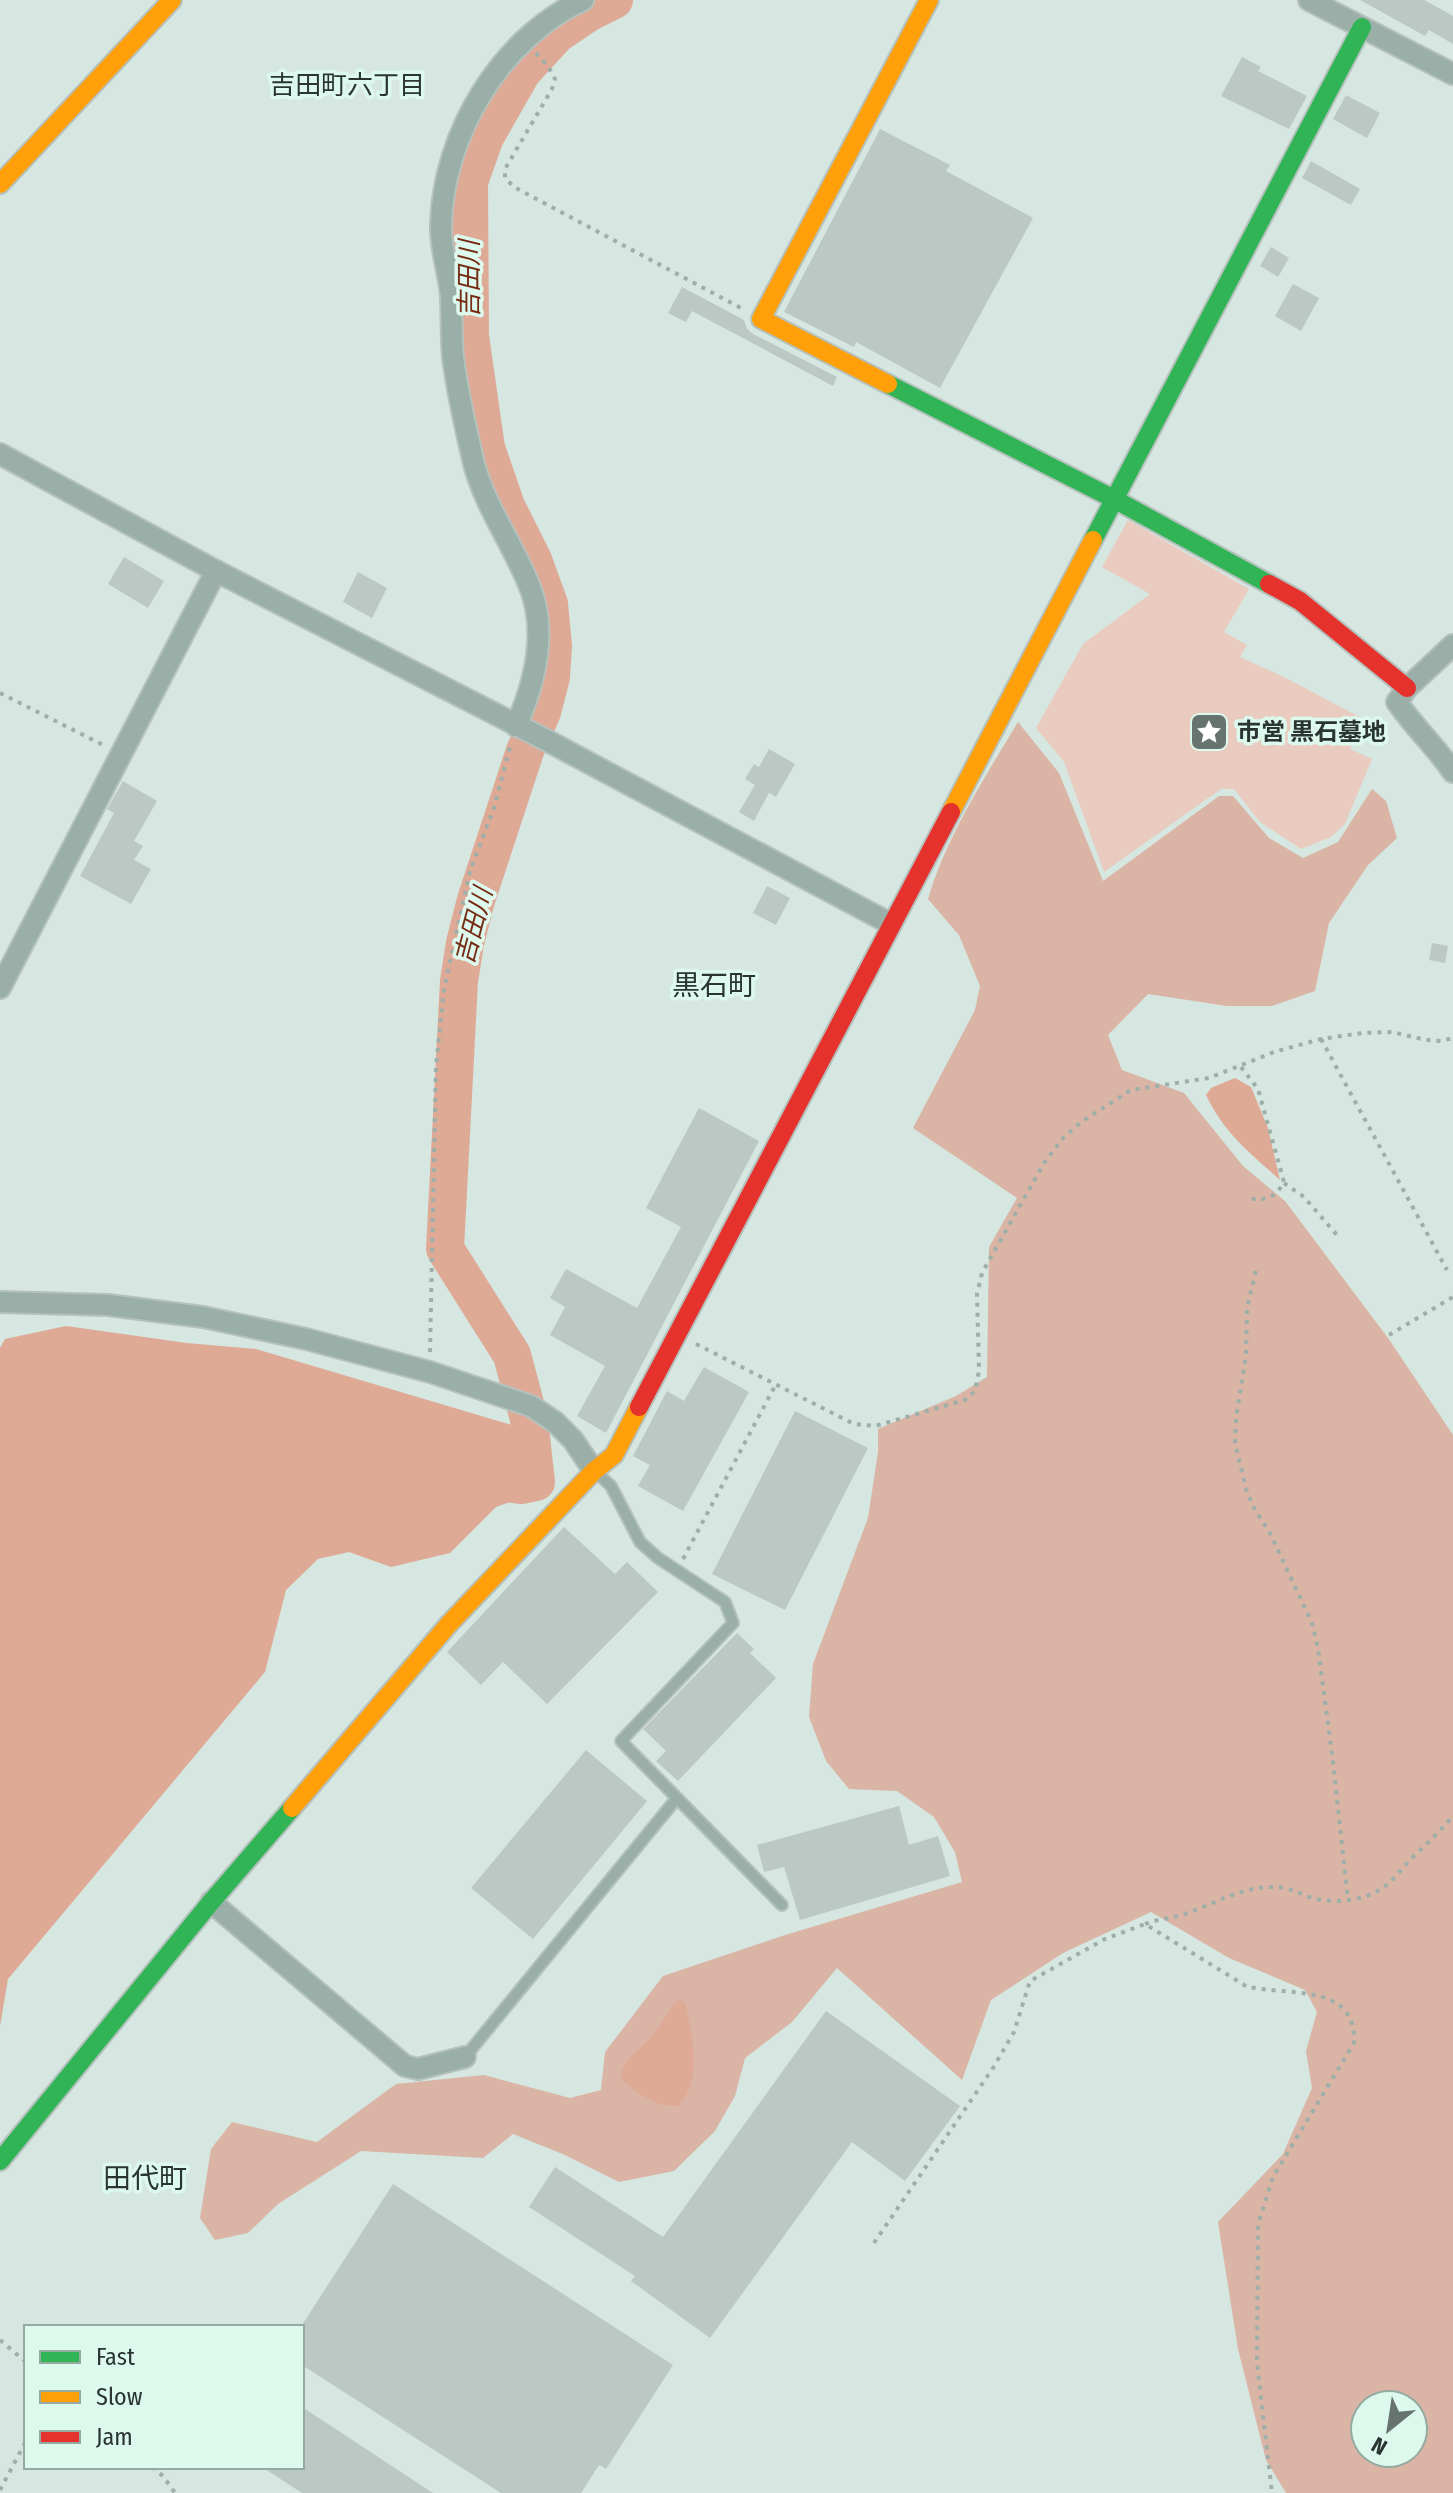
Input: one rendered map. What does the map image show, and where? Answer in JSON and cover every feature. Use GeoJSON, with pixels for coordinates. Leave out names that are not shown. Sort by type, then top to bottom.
{"type":"FeatureCollection","features":[{"type":"Feature","properties":{"kind":"street"},"geometry":{"type":"LineString","coordinates":[[0,184],[172,0]]}},
{"type":"Feature","properties":{"kind":"street"},"geometry":{"type":"LineString","coordinates":[[517,726],[534,672],[537,618],[532,593],[485,496],[475,464],[453,360],[442,210],[457,143],[484,91],[523,41],[549,19],[583,0]]}},
{"type":"Feature","properties":{"kind":"street"},"geometry":{"type":"LineString","coordinates":[[929,0],[761,319],[1114,499],[1300,601],[1407,688]]}},
{"type":"Feature","properties":{"kind":"street"},"geometry":{"type":"LineString","coordinates":[[1309,0],[1453,74]]}},
{"type":"Feature","properties":{"kind":"street"},"geometry":{"type":"LineString","coordinates":[[0,2161],[211,1902],[449,1624],[594,1471],[614,1455],[1362,27]]}},
{"type":"Feature","properties":{"kind":"street"},"geometry":{"type":"LineString","coordinates":[[0,454],[216,571],[546,740],[891,924]]}},
{"type":"Feature","properties":{"kind":"street"},"geometry":{"type":"LineString","coordinates":[[1,985],[216,571]]}},
{"type":"Feature","properties":{"kind":"street"},"geometry":{"type":"LineString","coordinates":[[1453,645],[1407,688],[1397,702],[1453,772]]}},
{"type":"Feature","properties":{"kind":"street"},"geometry":{"type":"LineString","coordinates":[[0,1302],[108,1305],[203,1317],[306,1339],[430,1372],[531,1406],[555,1422],[573,1440],[594,1471]]}},
{"type":"Feature","properties":{"kind":"street"},"geometry":{"type":"LineString","coordinates":[[211,1902],[405,2066],[418,2069],[465,2057]]}},
{"type":"Feature","properties":{"kind":"lane"},"geometry":{"type":"LineString","coordinates":[[594,1471],[611,1486],[640,1542],[658,1558],[725,1602],[733,1623],[621,1741],[782,1905]]}},
{"type":"Feature","properties":{"kind":"lane"},"geometry":{"type":"LineString","coordinates":[[465,2057],[677,1798]]}},
{"type":"Feature","properties":{"kind":"path"},"geometry":{"type":"LineString","coordinates":[[548,66],[555,79],[552,89],[505,169],[505,178],[514,187],[761,319]]}},
{"type":"Feature","properties":{"kind":"path"},"geometry":{"type":"LineString","coordinates":[[0,693],[122,755]]}},
{"type":"Feature","properties":{"kind":"path"},"geometry":{"type":"LineString","coordinates":[[430,1372],[436,1066],[444,989],[470,871],[494,808],[517,726]]}},
{"type":"Feature","properties":{"kind":"path"},"geometry":{"type":"LineString","coordinates":[[676,1333],[854,1424],[875,1426],[965,1400],[975,1391],[979,1371],[977,1294],[982,1273],[1044,1163],[1063,1138],[1093,1113],[1131,1090],[1209,1078],[1274,1052],[1321,1039],[1392,1032],[1426,1040],[1453,1038]]}},
{"type":"Feature","properties":{"kind":"path"},"geometry":{"type":"LineString","coordinates":[[1321,1039],[1447,1270]]}},
{"type":"Feature","properties":{"kind":"path"},"geometry":{"type":"LineString","coordinates":[[1241,1067],[1258,1089],[1284,1183],[1304,1197],[1337,1235]]}},
{"type":"Feature","properties":{"kind":"path"},"geometry":{"type":"LineString","coordinates":[[1246,1198],[1259,1201],[1270,1198],[1284,1183]]}},
{"type":"Feature","properties":{"kind":"path"},"geometry":{"type":"LineString","coordinates":[[1256,1271],[1247,1308],[1246,1355],[1235,1444],[1251,1501],[1275,1543],[1312,1623],[1331,1748],[1348,1900]]}},
{"type":"Feature","properties":{"kind":"path"},"geometry":{"type":"LineString","coordinates":[[1389,1335],[1453,1297]]}},
{"type":"Feature","properties":{"kind":"path"},"geometry":{"type":"LineString","coordinates":[[678,1569],[776,1384]]}},
{"type":"Feature","properties":{"kind":"path"},"geometry":{"type":"LineString","coordinates":[[874,2243],[993,2068],[1014,2032],[1030,1981],[1105,1939],[1178,1916],[1237,1892],[1258,1887],[1278,1887],[1332,1901],[1368,1896],[1385,1887],[1453,1816]]}},
{"type":"Feature","properties":{"kind":"path"},"geometry":{"type":"LineString","coordinates":[[1145,1924],[1246,1986],[1320,1995],[1350,2013],[1355,2028],[1354,2043],[1348,2056],[1273,2177],[1258,2224],[1257,2363],[1272,2493]]}},
{"type":"Feature","properties":{"kind":"path"},"geometry":{"type":"LineString","coordinates":[[0,2340],[24,2360]]}},
{"type":"Feature","properties":{"kind":"path"},"geometry":{"type":"LineString","coordinates":[[0,2490],[24,2445]]}},
{"type":"Feature","properties":{"kind":"path"},"geometry":{"type":"LineString","coordinates":[[154,2469],[175,2493]]}},
{"type":"Feature","properties":{"kind":"shaded area"},"geometry":{"type":"Polygon","coordinates":[[[1128,520],[1249,589],[1224,632],[1247,645],[1240,657],[1365,720],[1350,749],[1372,759],[1345,824],[1331,837],[1301,849],[1260,822],[1234,789],[1221,789],[1104,872],[1064,762],[1036,728],[1083,644],[1150,594],[1102,567],[1128,520]]]}},
{"type":"Feature","properties":{"kind":"shaded area"},"geometry":{"type":"Polygon","coordinates":[[[1018,722],[1059,773],[1103,881],[1219,796],[1233,796],[1269,838],[1303,858],[1338,842],[1372,789],[1386,801],[1397,838],[1368,865],[1329,923],[1315,991],[1272,1006],[1227,1006],[1148,994],[1108,1035],[1122,1070],[1184,1093],[1243,1166],[1285,1201],[1388,1338],[1453,1435],[1453,2493],[1286,2493],[1266,2460],[1238,2349],[1218,2222],[1283,2154],[1312,2088],[1306,2051],[1317,2012],[1305,1990],[1229,1958],[1151,1912],[1063,1953],[991,2000],[962,2080],[837,1968],[792,2022],[745,2058],[735,2096],[715,2131],[674,2171],[619,2182],[513,2134],[483,2158],[361,2151],[278,2204],[248,2233],[215,2240],[200,2218],[211,2149],[232,2122],[317,2142],[396,2084],[484,2075],[570,2098],[601,2090],[605,2052],[663,1976],[785,1935],[962,1882],[955,1852],[934,1817],[897,1791],[849,1789],[826,1761],[809,1717],[813,1664],[868,1518],[878,1452],[878,1429],[956,1396],[987,1377],[989,1247],[1017,1198],[913,1128],[975,1010],[980,986],[959,935],[928,899],[945,852],[1018,722]]]}},
{"type":"Feature","properties":{"kind":"shaded area"},"geometry":{"type":"Polygon","coordinates":[[[1235,1078],[1251,1087],[1268,1128],[1280,1180],[1229,1131],[1206,1095],[1211,1088],[1235,1078]]]}},
{"type":"Feature","properties":{"kind":"shaded area"},"geometry":{"type":"Polygon","coordinates":[[[66,1326],[256,1349],[515,1426],[529,1495],[496,1507],[450,1553],[391,1567],[349,1552],[318,1559],[286,1590],[265,1672],[8,1979],[0,2026],[0,1348],[5,1339],[66,1326]]]}},
{"type":"Feature","properties":{"kind":"shaded area"},"geometry":{"type":"Polygon","coordinates":[[[680,2000],[685,2003],[691,2029],[693,2070],[686,2095],[678,2106],[670,2106],[641,2095],[622,2080],[622,2073],[627,2062],[653,2035],[675,2002],[680,2000]]]}},
{"type":"Feature","properties":{"kind":"building"},"geometry":{"type":"Polygon","coordinates":[[[1360,0],[1424,0],[1453,16],[1453,44],[1429,30],[1425,36],[1360,0]]]}},
{"type":"Feature","properties":{"kind":"building"},"geometry":{"type":"Polygon","coordinates":[[[1242,57],[1261,67],[1258,71],[1307,96],[1289,129],[1221,96],[1242,57]]]}},
{"type":"Feature","properties":{"kind":"building"},"geometry":{"type":"Polygon","coordinates":[[[1346,95],[1380,113],[1367,138],[1333,119],[1346,95]]]}},
{"type":"Feature","properties":{"kind":"building"},"geometry":{"type":"Polygon","coordinates":[[[880,129],[950,165],[946,171],[1033,218],[940,388],[856,342],[854,347],[784,312],[880,129]]]}},
{"type":"Feature","properties":{"kind":"building"},"geometry":{"type":"Polygon","coordinates":[[[1311,161],[1360,189],[1351,205],[1302,178],[1311,161]]]}},
{"type":"Feature","properties":{"kind":"building"},"geometry":{"type":"Polygon","coordinates":[[[1271,247],[1289,258],[1278,277],[1260,266],[1271,247]]]}},
{"type":"Feature","properties":{"kind":"building"},"geometry":{"type":"Polygon","coordinates":[[[1293,284],[1319,298],[1301,331],[1275,316],[1293,284]]]}},
{"type":"Feature","properties":{"kind":"building"},"geometry":{"type":"Polygon","coordinates":[[[682,287],[744,320],[753,334],[837,377],[833,386],[692,311],[686,322],[668,313],[682,287]]]}},
{"type":"Feature","properties":{"kind":"building"},"geometry":{"type":"Polygon","coordinates":[[[124,557],[164,581],[148,608],[108,584],[124,557]]]}},
{"type":"Feature","properties":{"kind":"building"},"geometry":{"type":"Polygon","coordinates":[[[358,572],[387,588],[372,618],[343,602],[358,572]]]}},
{"type":"Feature","properties":{"kind":"building"},"geometry":{"type":"Polygon","coordinates":[[[769,749],[795,764],[776,797],[769,793],[754,821],[739,812],[755,785],[745,779],[754,764],[759,767],[769,749]]]}},
{"type":"Feature","properties":{"kind":"building"},"geometry":{"type":"Polygon","coordinates":[[[123,781],[157,801],[134,841],[143,846],[134,860],[151,869],[131,904],[80,876],[114,813],[107,809],[123,781]]]}},
{"type":"Feature","properties":{"kind":"building"},"geometry":{"type":"Polygon","coordinates":[[[767,886],[790,898],[776,925],[753,913],[767,886]]]}},
{"type":"Feature","properties":{"kind":"building"},"geometry":{"type":"Polygon","coordinates":[[[1432,943],[1448,946],[1445,963],[1429,960],[1432,943]]]}},
{"type":"Feature","properties":{"kind":"building"},"geometry":{"type":"Polygon","coordinates":[[[699,1108],[759,1141],[606,1433],[577,1416],[605,1366],[550,1335],[565,1307],[550,1298],[566,1269],[637,1308],[681,1227],[646,1208],[699,1108]]]}},
{"type":"Feature","properties":{"kind":"building"},"geometry":{"type":"Polygon","coordinates":[[[704,1367],[749,1392],[683,1511],[638,1486],[650,1465],[633,1456],[667,1391],[684,1401],[704,1367]]]}},
{"type":"Feature","properties":{"kind":"building"},"geometry":{"type":"Polygon","coordinates":[[[795,1411],[868,1448],[785,1610],[712,1574],[795,1411]]]}},
{"type":"Feature","properties":{"kind":"building"},"geometry":{"type":"Polygon","coordinates":[[[564,1527],[615,1574],[627,1562],[658,1592],[547,1704],[503,1662],[481,1685],[447,1652],[564,1527]]]}},
{"type":"Feature","properties":{"kind":"building"},"geometry":{"type":"Polygon","coordinates":[[[737,1633],[754,1649],[750,1653],[776,1678],[678,1781],[656,1761],[666,1751],[643,1729],[737,1633]]]}},
{"type":"Feature","properties":{"kind":"building"},"geometry":{"type":"Polygon","coordinates":[[[586,1750],[647,1801],[533,1939],[471,1888],[586,1750]]]}},
{"type":"Feature","properties":{"kind":"building"},"geometry":{"type":"Polygon","coordinates":[[[899,1806],[909,1845],[938,1836],[950,1876],[800,1920],[784,1867],[764,1872],[757,1845],[899,1806]]]}},
{"type":"Feature","properties":{"kind":"building"},"geometry":{"type":"Polygon","coordinates":[[[826,2011],[960,2106],[905,2181],[852,2142],[710,2338],[631,2281],[635,2276],[529,2207],[555,2167],[663,2237],[826,2011]]]}},
{"type":"Feature","properties":{"kind":"building"},"geometry":{"type":"Polygon","coordinates":[[[393,2184],[673,2365],[606,2469],[599,2465],[581,2493],[501,2493],[304,2366],[302,2325],[393,2184]]]}},
{"type":"Feature","properties":{"kind":"building"},"geometry":{"type":"Polygon","coordinates":[[[304,2408],[433,2493],[302,2493],[265,2469],[304,2469],[304,2408]]]}},
{"type":"Feature","properties":{"kind":"waterway","name":"吉田川"},"geometry":{"type":"LineString","coordinates":[[475,1480],[522,1485],[536,1482],[529,1419],[512,1355],[445,1249],[459,981],[476,900],[525,751],[542,712],[551,677],[553,646],[549,604],[533,560],[506,506],[486,448],[470,336],[469,182],[485,137],[522,72],[557,34],[614,0]]}},
{"type":"Feature","properties":{"kind":"traffic: fast"},"geometry":{"type":"LineString","coordinates":[[1093,540],[1362,27]]}},
{"type":"Feature","properties":{"kind":"traffic: fast"},"geometry":{"type":"LineString","coordinates":[[888,384],[1114,499],[1269,584]]}},
{"type":"Feature","properties":{"kind":"traffic: fast"},"geometry":{"type":"LineString","coordinates":[[0,2161],[211,1902],[292,1808]]}},
{"type":"Feature","properties":{"kind":"traffic: slow"},"geometry":{"type":"LineString","coordinates":[[0,184],[172,0]]}},
{"type":"Feature","properties":{"kind":"traffic: slow"},"geometry":{"type":"LineString","coordinates":[[888,384],[761,319],[929,0]]}},
{"type":"Feature","properties":{"kind":"traffic: slow"},"geometry":{"type":"LineString","coordinates":[[951,812],[1093,540]]}},
{"type":"Feature","properties":{"kind":"traffic: slow"},"geometry":{"type":"LineString","coordinates":[[292,1808],[449,1624],[594,1471],[614,1455],[639,1407]]}},
{"type":"Feature","properties":{"kind":"traffic: jam"},"geometry":{"type":"LineString","coordinates":[[1269,584],[1300,601],[1407,688]]}},
{"type":"Feature","properties":{"kind":"traffic: jam"},"geometry":{"type":"LineString","coordinates":[[639,1407],[951,812]]}},
{"type":"Feature","properties":{"kind":"place","name":"市営 黒石墓地"},"geometry":{"type":"Point","coordinates":[1209,732]}},
{"type":"Feature","properties":{"kind":"district","name":"吉田町六丁目"},"geometry":{"type":"Point","coordinates":[347,85]}},
{"type":"Feature","properties":{"kind":"district","name":"黒石町"},"geometry":{"type":"Point","coordinates":[714,985]}},
{"type":"Feature","properties":{"kind":"district","name":"田代町"},"geometry":{"type":"Point","coordinates":[145,2178]}}]}
